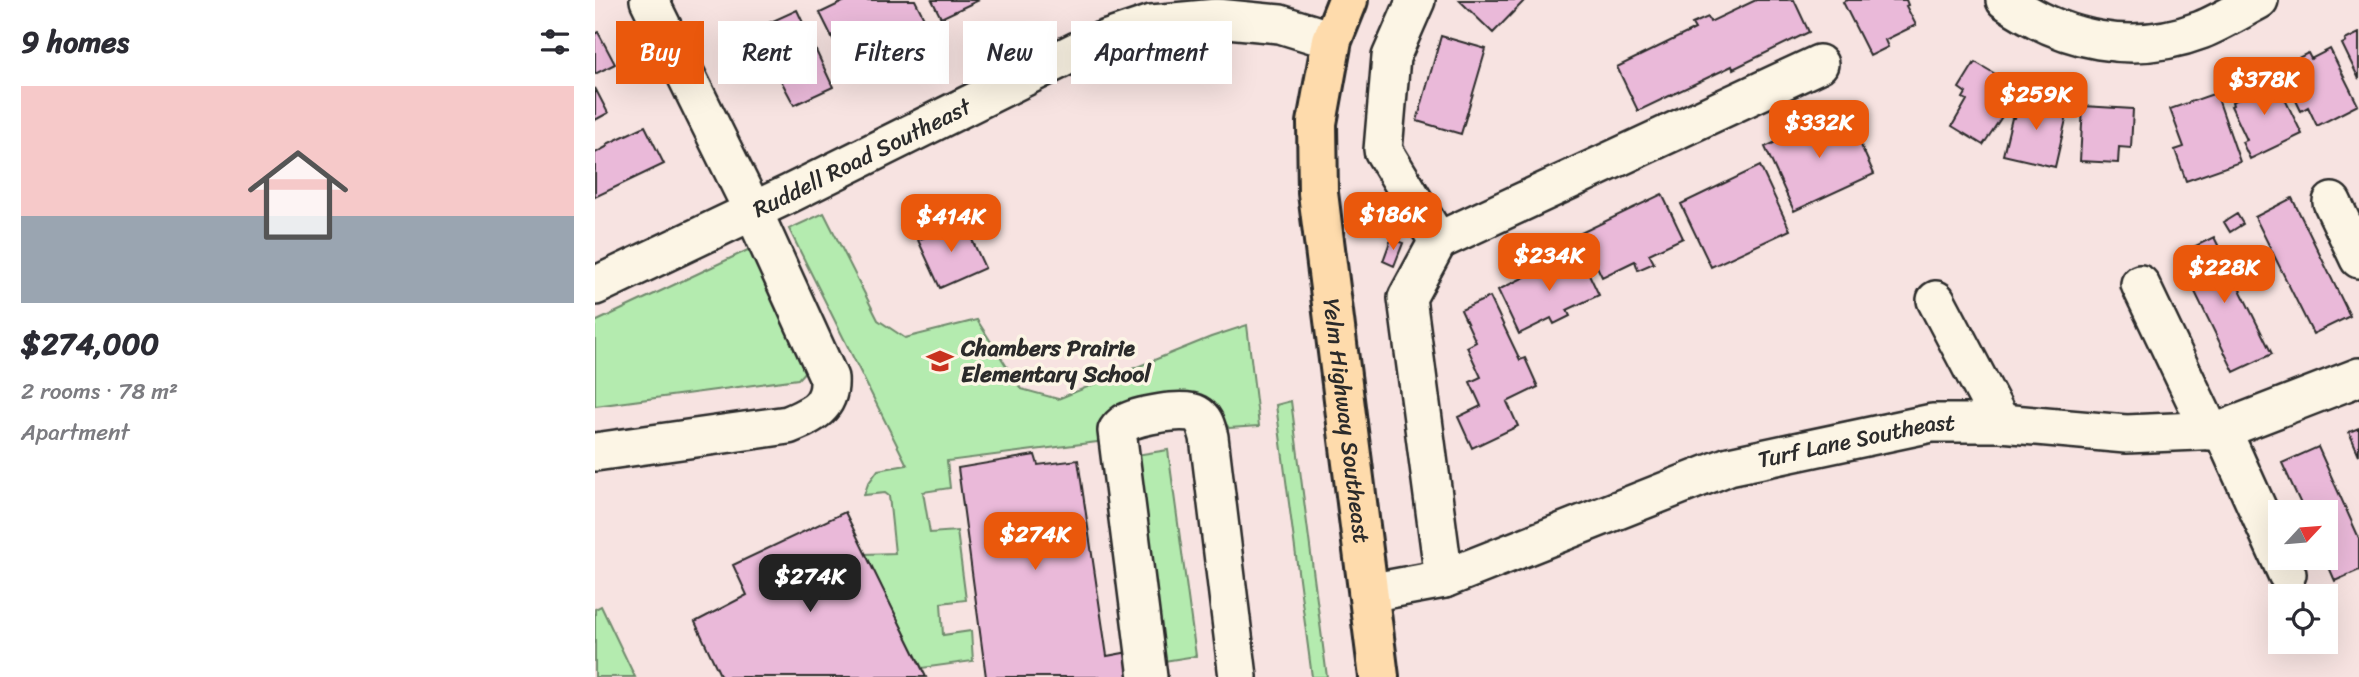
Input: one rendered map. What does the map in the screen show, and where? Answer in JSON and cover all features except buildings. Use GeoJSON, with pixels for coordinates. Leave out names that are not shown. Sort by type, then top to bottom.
{"type":"FeatureCollection","features":[{"type":"Feature","properties":{"kind":"main road"},"geometry":{"type":"LineString","coordinates":[[1332,40],[1348,0]]}},
{"type":"Feature","properties":{"kind":"main road","name":"Yelm Highway Southeast"},"geometry":{"type":"LineString","coordinates":[[1332,40],[1317,123],[1318,193],[1379,677]]}},
{"type":"Feature","properties":{"kind":"street"},"geometry":{"type":"LineString","coordinates":[[595,452],[788,425],[810,416],[823,404],[830,392],[829,378],[753,211],[649,0]]}},
{"type":"Feature","properties":{"kind":"street"},"geometry":{"type":"LineString","coordinates":[[1416,0],[1391,58],[1383,150],[1438,241]]}},
{"type":"Feature","properties":{"kind":"street"},"geometry":{"type":"LineString","coordinates":[[2005,0],[2025,14],[2057,30],[2105,43],[2176,38],[2202,29],[2259,0]]}},
{"type":"Feature","properties":{"kind":"street","name":"Ruddell Road Southeast"},"geometry":{"type":"LineString","coordinates":[[595,286],[1087,47],[1152,24],[1217,18],[1280,24],[1332,40]]}},
{"type":"Feature","properties":{"kind":"street"},"geometry":{"type":"LineString","coordinates":[[1444,579],[1407,298],[1438,241],[1819,64]]}},
{"type":"Feature","properties":{"kind":"street"},"geometry":{"type":"LineString","coordinates":[[2332,202],[2359,260]]}},
{"type":"Feature","properties":{"kind":"street"},"geometry":{"type":"LineString","coordinates":[[2140,284],[2287,574]]}},
{"type":"Feature","properties":{"kind":"street"},"geometry":{"type":"LineString","coordinates":[[1936,300],[2001,423]]}},
{"type":"Feature","properties":{"kind":"street","name":"Turf Lane Southeast"},"geometry":{"type":"LineString","coordinates":[[1368,593],[1444,579],[1729,466],[1931,423],[2001,423],[2126,434],[2216,430],[2359,377]]}},
{"type":"Feature","properties":{"kind":"street"},"geometry":{"type":"LineString","coordinates":[[1148,677],[1117,431],[1125,423],[1176,411],[1194,412],[1205,422],[1209,437],[1238,677]]}},
{"type":"Feature","properties":{"kind":"green space"},"geometry":{"type":"Polygon","coordinates":[[[824,213],[878,320],[905,338],[977,320],[1021,389],[1058,399],[1247,325],[1259,426],[1229,428],[1212,404],[1180,394],[1135,399],[1114,410],[1105,441],[947,461],[950,488],[923,492],[930,533],[957,531],[966,600],[941,603],[943,635],[971,631],[973,661],[922,668],[865,554],[895,553],[889,496],[885,493],[864,495],[868,484],[878,470],[907,465],[789,229],[824,213]]]}},
{"type":"Feature","properties":{"kind":"green space"},"geometry":{"type":"Polygon","coordinates":[[[750,249],[757,254],[809,367],[798,379],[595,406],[595,322],[750,249]]]}},
{"type":"Feature","properties":{"kind":"green space"},"geometry":{"type":"Polygon","coordinates":[[[1291,401],[1327,677],[1312,677],[1276,405],[1291,401]]]}},
{"type":"Feature","properties":{"kind":"green space"},"geometry":{"type":"Polygon","coordinates":[[[1168,450],[1196,656],[1164,661],[1136,455],[1168,450]]]}},
{"type":"Feature","properties":{"kind":"green space"},"geometry":{"type":"Polygon","coordinates":[[[601,606],[635,677],[595,677],[595,609],[601,606]]]}},
{"type":"Feature","properties":{"kind":"place","name":"Chambers Prairie Elementary School"},"geometry":{"type":"Point","coordinates":[940,361]}}]}
